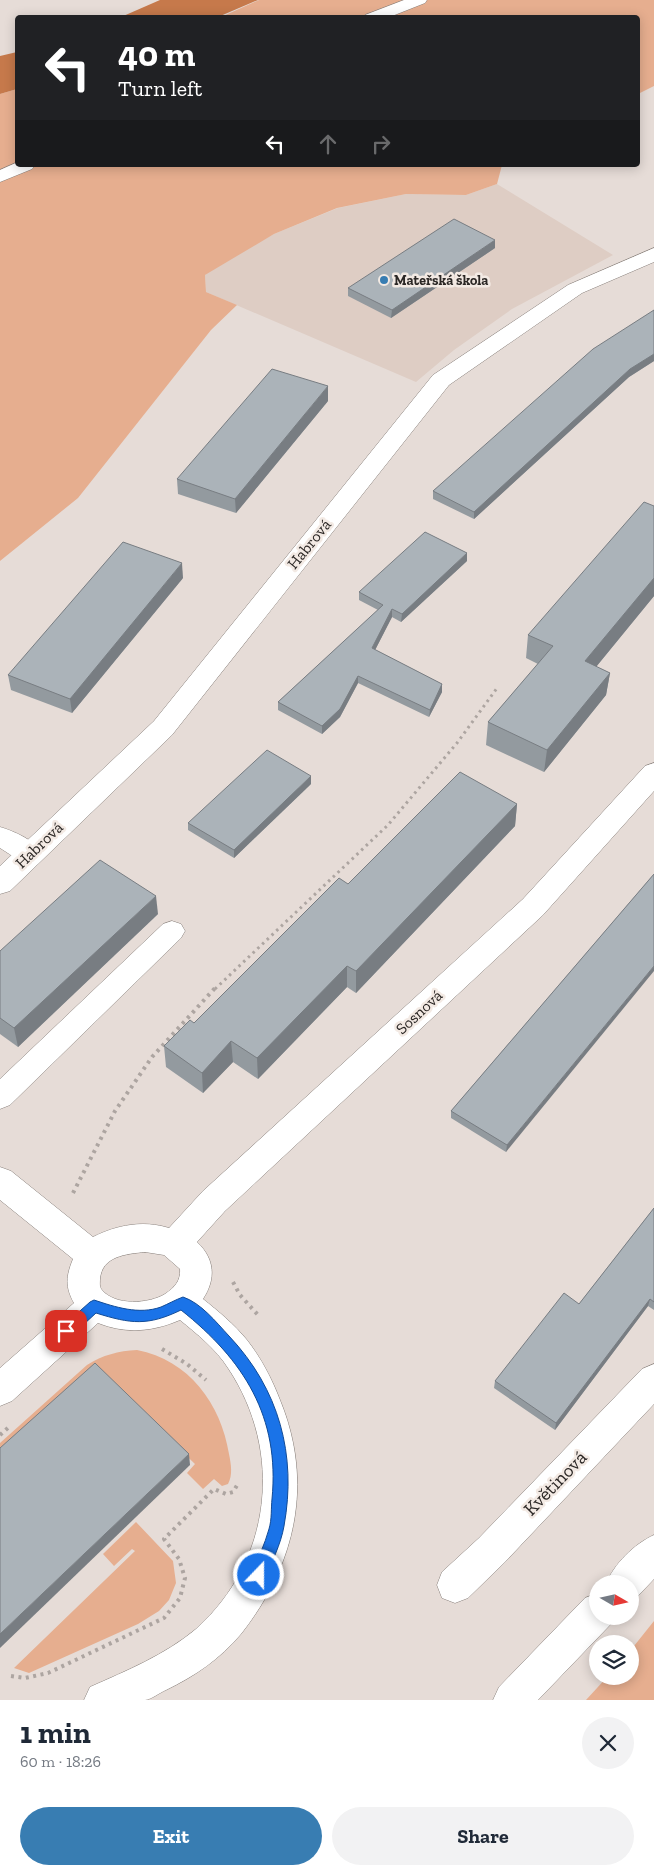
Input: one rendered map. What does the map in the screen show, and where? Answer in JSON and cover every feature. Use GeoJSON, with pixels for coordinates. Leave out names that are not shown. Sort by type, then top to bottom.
{"type":"FeatureCollection","features":[{"type":"Feature","properties":{"kind":"street","name":"Habrová"},"geometry":{"type":"LineString","coordinates":[[0,883],[163,728],[441,380],[575,289],[654,254]]}},
{"type":"Feature","properties":{"kind":"street","name":"Sosnová"},"geometry":{"type":"LineString","coordinates":[[175,1244],[214,1201],[533,907],[654,773]]}},
{"type":"Feature","properties":{"kind":"street"},"geometry":{"type":"LineString","coordinates":[[0,1181],[93,1256]]}},
{"type":"Feature","properties":{"kind":"street"},"geometry":{"type":"LineString","coordinates":[[145,1238],[175,1244],[188,1253],[196,1266],[196,1278],[192,1292],[183,1303],[160,1314],[124,1316],[94,1306],[87,1297],[83,1277],[85,1267],[93,1256],[114,1242],[145,1238]]}},
{"type":"Feature","properties":{"kind":"street"},"geometry":{"type":"LineString","coordinates":[[103,1700],[182,1662],[208,1643],[242,1603],[259,1575],[277,1528],[282,1473],[280,1447],[269,1410],[251,1374],[239,1356],[208,1323],[183,1303]]}},
{"type":"Feature","properties":{"kind":"street"},"geometry":{"type":"LineString","coordinates":[[0,1390],[94,1306]]}},
{"type":"Feature","properties":{"kind":"street","name":"Květinová"},"geometry":{"type":"LineString","coordinates":[[455,1585],[492,1550],[654,1380]]}},
{"type":"Feature","properties":{"kind":"street"},"geometry":{"type":"LineString","coordinates":[[633,1575],[654,1553]]}},
{"type":"Feature","properties":{"kind":"street"},"geometry":{"type":"LineString","coordinates":[[512,1700],[589,1620]]}},
{"type":"Feature","properties":{"kind":"lane"},"geometry":{"type":"LineString","coordinates":[[379,15],[419,0]]}},
{"type":"Feature","properties":{"kind":"lane"},"geometry":{"type":"LineString","coordinates":[[0,177],[22,167]]}},
{"type":"Feature","properties":{"kind":"lane"},"geometry":{"type":"LineString","coordinates":[[0,836],[31,854]]}},
{"type":"Feature","properties":{"kind":"lane"},"geometry":{"type":"LineString","coordinates":[[0,1097],[172,931]]}},
{"type":"Feature","properties":{"kind":"path"},"geometry":{"type":"LineString","coordinates":[[49,1221],[68,1202],[115,1111],[152,1057],[210,993],[388,825],[457,743],[497,688]]}},
{"type":"Feature","properties":{"kind":"path"},"geometry":{"type":"LineString","coordinates":[[230,1275],[240,1295],[259,1317]]}},
{"type":"Feature","properties":{"kind":"path"},"geometry":{"type":"LineString","coordinates":[[159,1348],[187,1364],[206,1380],[211,1388]]}},
{"type":"Feature","properties":{"kind":"path"},"geometry":{"type":"LineString","coordinates":[[206,1380],[239,1356]]}},
{"type":"Feature","properties":{"kind":"path"},"geometry":{"type":"LineString","coordinates":[[0,1435],[14,1423]]}},
{"type":"Feature","properties":{"kind":"path"},"geometry":{"type":"LineString","coordinates":[[11,1676],[20,1679],[32,1678],[48,1673],[164,1618],[176,1607],[183,1593],[184,1581],[181,1559],[164,1539],[214,1489],[226,1494],[233,1492],[238,1484],[239,1476]]}},
{"type":"Feature","properties":{"kind":"shaded area"},"geometry":{"type":"Polygon","coordinates":[[[160,0],[258,0],[223,15],[126,15],[160,0]]]}},
{"type":"Feature","properties":{"kind":"shaded area"},"geometry":{"type":"Polygon","coordinates":[[[259,0],[654,0],[654,86],[640,93],[640,15],[226,15],[259,0]]]}},
{"type":"Feature","properties":{"kind":"shaded area"},"geometry":{"type":"Polygon","coordinates":[[[15,52],[15,90],[0,94],[0,56],[15,52]]]}},
{"type":"Feature","properties":{"kind":"shaded area"},"geometry":{"type":"Polygon","coordinates":[[[15,90],[15,167],[501,167],[497,184],[466,195],[406,194],[337,208],[274,234],[205,275],[206,292],[237,305],[211,330],[78,498],[0,561],[0,94],[15,90]]]}},
{"type":"Feature","properties":{"kind":"shaded area","name":"Mateřská škola"},"geometry":{"type":"Polygon","coordinates":[[[497,184],[613,255],[512,309],[454,350],[416,382],[206,292],[205,275],[214,267],[274,234],[338,208],[406,194],[466,195],[497,184]]]}},
{"type":"Feature","properties":{"kind":"shaded area"},"geometry":{"type":"Polygon","coordinates":[[[137,1350],[156,1355],[172,1363],[200,1387],[219,1418],[225,1436],[231,1466],[228,1484],[222,1486],[214,1479],[203,1489],[187,1473],[195,1464],[98,1370],[0,1458],[0,1443],[87,1365],[111,1354],[137,1350]]]}},
{"type":"Feature","properties":{"kind":"shaded area"},"geometry":{"type":"Polygon","coordinates":[[[136,1522],[173,1561],[176,1583],[169,1600],[159,1611],[138,1624],[29,1673],[14,1668],[135,1551],[132,1549],[114,1566],[103,1554],[136,1522]]]}},
{"type":"Feature","properties":{"kind":"shaded area"},"geometry":{"type":"Polygon","coordinates":[[[654,1621],[654,1700],[586,1700],[600,1685],[639,1685],[639,1640],[654,1621]]]}},
{"type":"Feature","properties":{"kind":"building"},"geometry":{"type":"Polygon","coordinates":[[[454,219],[495,240],[392,310],[348,288],[454,219]]]}},
{"type":"Feature","properties":{"kind":"building"},"geometry":{"type":"Polygon","coordinates":[[[654,310],[654,354],[630,369],[474,512],[433,491],[593,349],[654,310]]]}},
{"type":"Feature","properties":{"kind":"building"},"geometry":{"type":"Polygon","coordinates":[[[272,369],[328,386],[235,499],[177,479],[272,369]]]}},
{"type":"Feature","properties":{"kind":"building"},"geometry":{"type":"Polygon","coordinates":[[[644,502],[654,506],[654,578],[585,661],[610,673],[547,750],[488,722],[553,646],[528,635],[644,502]]]}},
{"type":"Feature","properties":{"kind":"building"},"geometry":{"type":"Polygon","coordinates":[[[425,532],[467,553],[402,614],[392,609],[372,648],[442,684],[430,710],[358,676],[340,709],[322,726],[278,702],[383,605],[359,592],[425,532]]]}},
{"type":"Feature","properties":{"kind":"building"},"geometry":{"type":"Polygon","coordinates":[[[123,542],[182,563],[70,699],[8,675],[123,542]]]}},
{"type":"Feature","properties":{"kind":"building"},"geometry":{"type":"Polygon","coordinates":[[[267,750],[311,776],[234,850],[188,823],[267,750]]]}},
{"type":"Feature","properties":{"kind":"building"},"geometry":{"type":"Polygon","coordinates":[[[460,772],[517,804],[356,971],[347,966],[257,1058],[231,1041],[202,1073],[164,1046],[190,1020],[194,1023],[339,878],[348,884],[460,772]]]}},
{"type":"Feature","properties":{"kind":"building"},"geometry":{"type":"Polygon","coordinates":[[[100,860],[156,896],[14,1028],[0,1018],[0,951],[100,860]]]}},
{"type":"Feature","properties":{"kind":"building"},"geometry":{"type":"Polygon","coordinates":[[[654,874],[654,966],[507,1145],[451,1111],[654,874]]]}},
{"type":"Feature","properties":{"kind":"building"},"geometry":{"type":"Polygon","coordinates":[[[654,1208],[654,1302],[650,1299],[556,1423],[495,1381],[564,1293],[579,1304],[654,1208]]]}},
{"type":"Feature","properties":{"kind":"building"},"geometry":{"type":"Polygon","coordinates":[[[95,1363],[189,1454],[0,1634],[0,1448],[95,1363]]]}},
{"type":"Feature","properties":{"kind":"place","name":"Mateřská škola"},"geometry":{"type":"Point","coordinates":[384,280]}},
{"type":"Feature","properties":{"kind":"route"},"geometry":{"type":"LineString","coordinates":[[66,1331],[94,1306],[124,1316],[142,1316],[160,1314],[183,1303],[228,1342],[251,1374],[269,1410],[280,1447],[282,1473],[281,1500],[277,1528],[259,1575]]}}]}
